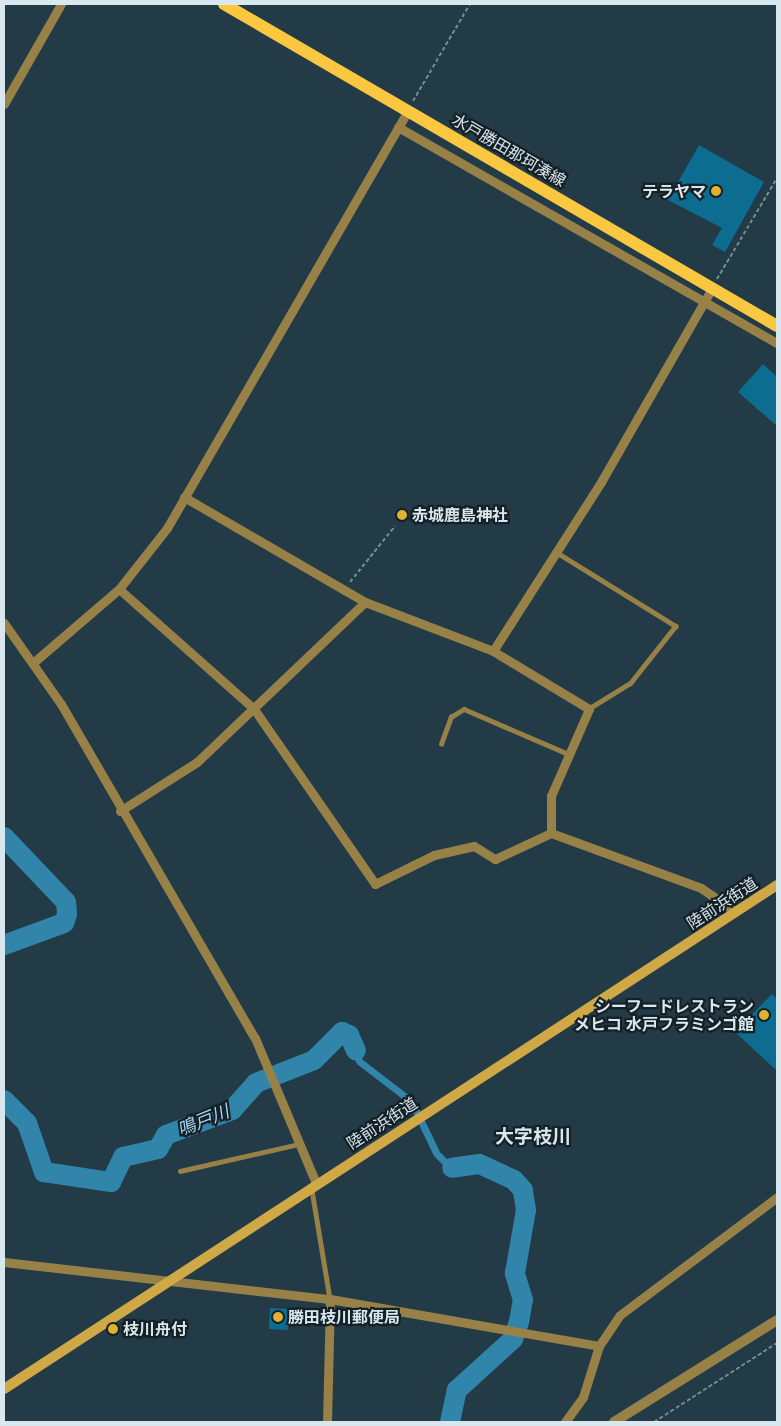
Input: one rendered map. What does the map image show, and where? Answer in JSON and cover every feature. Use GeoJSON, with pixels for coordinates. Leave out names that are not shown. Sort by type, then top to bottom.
{"type":"FeatureCollection","features":[{"type":"Feature","properties":{"kind":"main road","name":"水戸勝田那珂湊線"},"geometry":{"type":"LineString","coordinates":[[224,4],[777,326]]}},
{"type":"Feature","properties":{"kind":"main road","name":"陸前浜街道"},"geometry":{"type":"LineString","coordinates":[[4,1389],[314,1185],[777,885]]}},
{"type":"Feature","properties":{"kind":"street"},"geometry":{"type":"LineString","coordinates":[[4,104],[61,4]]}},
{"type":"Feature","properties":{"kind":"street"},"geometry":{"type":"LineString","coordinates":[[34,662],[119,589],[149,554],[408,110]]}},
{"type":"Feature","properties":{"kind":"street"},"geometry":{"type":"LineString","coordinates":[[398,127],[777,343]]}},
{"type":"Feature","properties":{"kind":"street"},"geometry":{"type":"LineString","coordinates":[[493,651],[556,552],[705,303],[712,288]]}},
{"type":"Feature","properties":{"kind":"street"},"geometry":{"type":"LineString","coordinates":[[184,496],[365,602],[493,651],[589,709],[566,753],[550,796],[550,833]]}},
{"type":"Feature","properties":{"kind":"street"},"geometry":{"type":"LineString","coordinates":[[119,589],[254,709],[375,884],[434,855],[474,846],[495,859],[550,833],[700,888],[736,912]]}},
{"type":"Feature","properties":{"kind":"street"},"geometry":{"type":"LineString","coordinates":[[120,811],[197,762],[200,754],[254,709],[365,602]]}},
{"type":"Feature","properties":{"kind":"street"},"geometry":{"type":"LineString","coordinates":[[4,623],[34,662],[120,811],[223,981],[273,1078],[300,1144],[314,1185]]}},
{"type":"Feature","properties":{"kind":"street"},"geometry":{"type":"LineString","coordinates":[[565,1422],[586,1390],[600,1346],[620,1315],[777,1197]]}},
{"type":"Feature","properties":{"kind":"street"},"geometry":{"type":"LineString","coordinates":[[4,1262],[170,1279],[330,1299],[600,1346]]}},
{"type":"Feature","properties":{"kind":"street"},"geometry":{"type":"LineString","coordinates":[[327,1422],[330,1299]]}},
{"type":"Feature","properties":{"kind":"street"},"geometry":{"type":"LineString","coordinates":[[614,1422],[777,1320]]}},
{"type":"Feature","properties":{"kind":"lane"},"geometry":{"type":"LineString","coordinates":[[556,552],[676,626],[631,683],[589,709]]}},
{"type":"Feature","properties":{"kind":"lane"},"geometry":{"type":"LineString","coordinates":[[441,744],[451,717],[464,709],[566,753]]}},
{"type":"Feature","properties":{"kind":"lane"},"geometry":{"type":"LineString","coordinates":[[180,1170],[300,1144]]}},
{"type":"Feature","properties":{"kind":"lane"},"geometry":{"type":"LineString","coordinates":[[314,1185],[330,1299]]}},
{"type":"Feature","properties":{"kind":"path"},"geometry":{"type":"LineString","coordinates":[[408,110],[470,4]]}},
{"type":"Feature","properties":{"kind":"path"},"geometry":{"type":"LineString","coordinates":[[712,288],[777,178]]}},
{"type":"Feature","properties":{"kind":"path"},"geometry":{"type":"LineString","coordinates":[[344,590],[395,526]]}},
{"type":"Feature","properties":{"kind":"path"},"geometry":{"type":"LineString","coordinates":[[654,1422],[777,1343]]}},
{"type":"Feature","properties":{"kind":"water"},"geometry":{"type":"Polygon","coordinates":[[[341,1029],[351,1032],[363,1060],[415,1100],[440,1152],[453,1165],[478,1161],[479,1167],[449,1171],[434,1156],[409,1104],[357,1064],[341,1029]]]}},
{"type":"Feature","properties":{"kind":"building","name":"テラヤマ"},"geometry":{"type":"Polygon","coordinates":[[[699,145],[764,182],[725,252],[712,245],[722,228],[668,200],[699,145]]]}},
{"type":"Feature","properties":{"kind":"building"},"geometry":{"type":"Polygon","coordinates":[[[763,364],[777,377],[777,426],[738,392],[763,364]]]}},
{"type":"Feature","properties":{"kind":"building","name":"シーフードレストラン メヒコ 水戸フラミンゴ館"},"geometry":{"type":"Polygon","coordinates":[[[772,994],[777,999],[777,1071],[735,1032],[772,994]]]}},
{"type":"Feature","properties":{"kind":"building"},"geometry":{"type":"Polygon","coordinates":[[[270,1308],[289,1309],[288,1330],[269,1329],[270,1308]]]}},
{"type":"Feature","properties":{"kind":"waterway","name":"鳴戸川"},"geometry":{"type":"LineString","coordinates":[[4,837],[66,902],[67,914],[64,923],[4,945]]}},
{"type":"Feature","properties":{"kind":"waterway","name":"鳴戸川"},"geometry":{"type":"LineString","coordinates":[[4,1100],[27,1123],[44,1172],[111,1182],[123,1157],[158,1149],[166,1135],[232,1110],[256,1083],[314,1060],[342,1032],[349,1035],[356,1051]]}},
{"type":"Feature","properties":{"kind":"waterway","name":"鳴戸川"},"geometry":{"type":"LineString","coordinates":[[450,1422],[457,1390],[513,1339],[519,1322],[523,1300],[515,1273],[526,1210],[523,1190],[514,1180],[479,1164],[452,1168]]}},
{"type":"Feature","properties":{"kind":"place","name":"テラヤマ"},"geometry":{"type":"Point","coordinates":[716,191]}},
{"type":"Feature","properties":{"kind":"place","name":"赤城鹿島神社"},"geometry":{"type":"Point","coordinates":[402,515]}},
{"type":"Feature","properties":{"kind":"place","name":"シーフードレストラン メヒコ 水戸フラミンゴ館"},"geometry":{"type":"Point","coordinates":[764,1015]}},
{"type":"Feature","properties":{"kind":"place","name":"勝田枝川郵便局"},"geometry":{"type":"Point","coordinates":[278,1317]}},
{"type":"Feature","properties":{"kind":"place","name":"枝川舟付"},"geometry":{"type":"Point","coordinates":[113,1329]}},
{"type":"Feature","properties":{"kind":"district","name":"大字枝川"},"geometry":{"type":"Point","coordinates":[533,1136]}}]}
